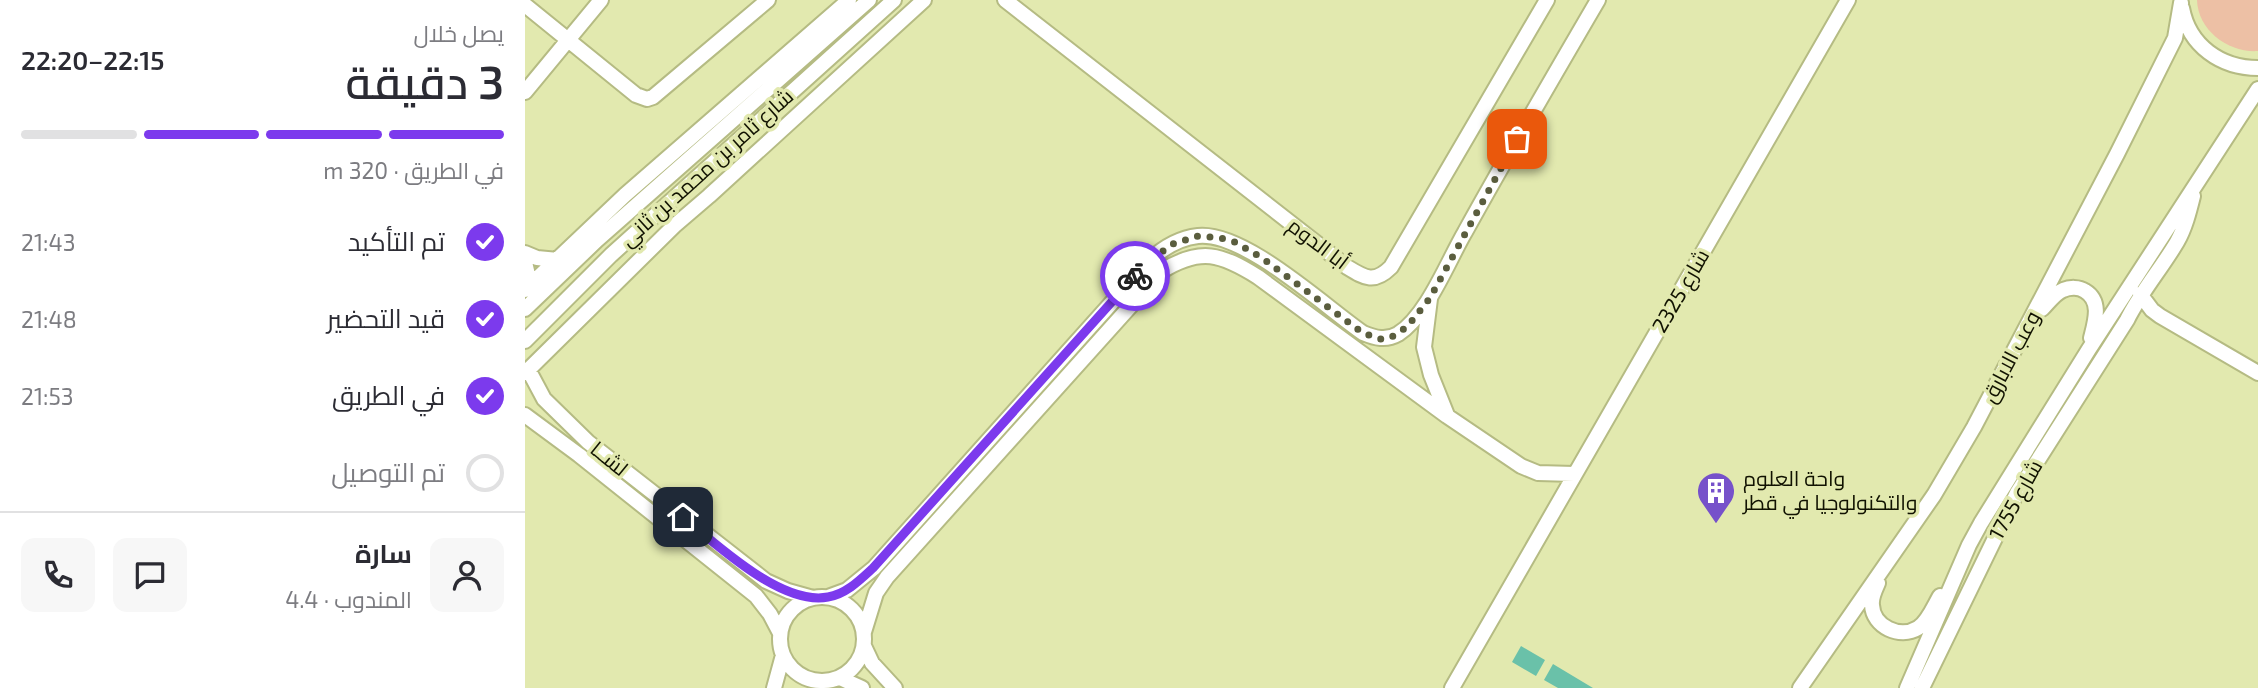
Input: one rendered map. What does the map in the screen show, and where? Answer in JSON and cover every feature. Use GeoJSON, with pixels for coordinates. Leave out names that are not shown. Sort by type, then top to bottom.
{"type":"FeatureCollection","features":[{"type":"Feature","properties":{"kind":"street"},"geometry":{"type":"LineString","coordinates":[[527,86],[601,0]]}},
{"type":"Feature","properties":{"kind":"street"},"geometry":{"type":"LineString","coordinates":[[526,288],[631,191],[849,0]]}},
{"type":"Feature","properties":{"kind":"street","name":"شارع ثامر بن محمد بن ثاني"},"geometry":{"type":"LineString","coordinates":[[525,309],[657,187],[869,0]]}},
{"type":"Feature","properties":{"kind":"street","name":"شارع ثامر بن محمد بن ثاني"},"geometry":{"type":"LineString","coordinates":[[529,338],[611,255],[894,0]]}},
{"type":"Feature","properties":{"kind":"street"},"geometry":{"type":"LineString","coordinates":[[529,368],[674,226],[924,0]]}},
{"type":"Feature","properties":{"kind":"street","name":"أبا الدوم"},"geometry":{"type":"LineString","coordinates":[[1005,0],[1347,267],[1370,278],[1383,275],[1391,267],[1547,0]]}},
{"type":"Feature","properties":{"kind":"street"},"geometry":{"type":"LineString","coordinates":[[862,688],[834,680],[815,681],[803,678],[789,666],[783,655],[780,633],[789,613],[800,604],[847,590],[873,568],[1150,260],[1173,244],[1198,236],[1235,242],[1262,258],[1363,333],[1380,339],[1399,333],[1430,298],[1464,233],[1598,0]]}},
{"type":"Feature","properties":{"kind":"street","name":"شارع 2325"},"geometry":{"type":"LineString","coordinates":[[1574,474],[1848,0]]}},
{"type":"Feature","properties":{"kind":"street"},"geometry":{"type":"LineString","coordinates":[[525,5],[636,95],[651,98],[762,2]]}},
{"type":"Feature","properties":{"kind":"street"},"geometry":{"type":"LineString","coordinates":[[2181,2],[2183,17],[2189,30],[2207,52],[2232,65],[2258,68]]}},
{"type":"Feature","properties":{"kind":"street","name":"وعب الابارق"},"geometry":{"type":"LineString","coordinates":[[1800,688],[1956,460],[2175,38],[2181,2]]}},
{"type":"Feature","properties":{"kind":"street"},"geometry":{"type":"LineString","coordinates":[[1889,560],[1873,596],[1872,608],[1874,615],[1887,628],[1906,632],[1924,623],[2089,349],[2258,89]]}},
{"type":"Feature","properties":{"kind":"street"},"geometry":{"type":"LineString","coordinates":[[782,102],[797,117]]}},
{"type":"Feature","properties":{"kind":"street","name":"شارع 1755"},"geometry":{"type":"LineString","coordinates":[[1922,688],[2007,513],[2070,407],[2127,320],[2140,294],[2177,242],[2187,219],[2197,181]]}},
{"type":"Feature","properties":{"kind":"street"},"geometry":{"type":"LineString","coordinates":[[631,191],[641,187],[657,187]]}},
{"type":"Feature","properties":{"kind":"street"},"geometry":{"type":"LineString","coordinates":[[525,253],[537,258],[558,260]]}},
{"type":"Feature","properties":{"kind":"street"},"geometry":{"type":"LineString","coordinates":[[814,688],[834,680],[856,665],[876,593],[887,577],[1162,271],[1189,258],[1214,255],[1244,268],[1447,416],[1533,471],[1574,474],[1452,688]]}},
{"type":"Feature","properties":{"kind":"street"},"geometry":{"type":"LineString","coordinates":[[525,261],[526,288]]}},
{"type":"Feature","properties":{"kind":"street"},"geometry":{"type":"LineString","coordinates":[[2031,320],[2062,290],[2085,290],[2096,307],[2089,349]]}},
{"type":"Feature","properties":{"kind":"street"},"geometry":{"type":"LineString","coordinates":[[2140,294],[2151,310],[2159,316],[2258,373]]}},
{"type":"Feature","properties":{"kind":"street"},"geometry":{"type":"LineString","coordinates":[[1430,298],[1425,347],[1431,375],[1447,416]]}},
{"type":"Feature","properties":{"kind":"street"},"geometry":{"type":"LineString","coordinates":[[2127,320],[2142,314],[2159,316]]}},
{"type":"Feature","properties":{"kind":"street"},"geometry":{"type":"LineString","coordinates":[[529,338],[529,368]]}},
{"type":"Feature","properties":{"kind":"street","name":"لشــا"},"geometry":{"type":"LineString","coordinates":[[529,368],[544,399],[589,442],[766,581],[788,592],[820,598]]}},
{"type":"Feature","properties":{"kind":"street"},"geometry":{"type":"LineString","coordinates":[[2039,429],[2070,407]]}},
{"type":"Feature","properties":{"kind":"street","name":"لشــا"},"geometry":{"type":"LineString","coordinates":[[525,415],[756,596],[780,633]]}},
{"type":"Feature","properties":{"kind":"street"},"geometry":{"type":"LineString","coordinates":[[579,455],[589,442]]}},
{"type":"Feature","properties":{"kind":"street"},"geometry":{"type":"LineString","coordinates":[[1907,688],[1969,545]]}},
{"type":"Feature","properties":{"kind":"street"},"geometry":{"type":"LineString","coordinates":[[820,598],[849,606],[859,618],[873,663],[895,688]]}},
{"type":"Feature","properties":{"kind":"street"},"geometry":{"type":"LineString","coordinates":[[774,688],[783,655]]}},
{"type":"Feature","properties":{"kind":"shaded area"},"geometry":{"type":"Polygon","coordinates":[[[2197,0],[2258,0],[2258,51],[2236,48],[2217,38],[2203,21],[2197,0]]]}},
{"type":"Feature","properties":{"kind":"water"},"geometry":{"type":"Polygon","coordinates":[[[1521,646],[1545,660],[1536,676],[1512,662],[1521,646]]]}},
{"type":"Feature","properties":{"kind":"water"},"geometry":{"type":"Polygon","coordinates":[[[1553,664],[1593,688],[1558,688],[1544,680],[1553,664]]]}},
{"type":"Feature","properties":{"kind":"way so far"},"geometry":{"type":"LineString","coordinates":[[1135,276],[1160,251],[1173,244],[1198,236],[1221,238],[1235,242],[1262,258],[1363,333],[1380,339],[1390,338],[1407,327],[1430,298],[1517,139]]}},
{"type":"Feature","properties":{"kind":"place","name":"واحة العلوم والتكنولوجيا في قطر"},"geometry":{"type":"Point","coordinates":[1716,525]}},
{"type":"Feature","properties":{"kind":"route"},"geometry":{"type":"LineString","coordinates":[[683,517],[775,586],[813,598],[828,597],[847,590],[873,568],[1135,276]]}}]}
